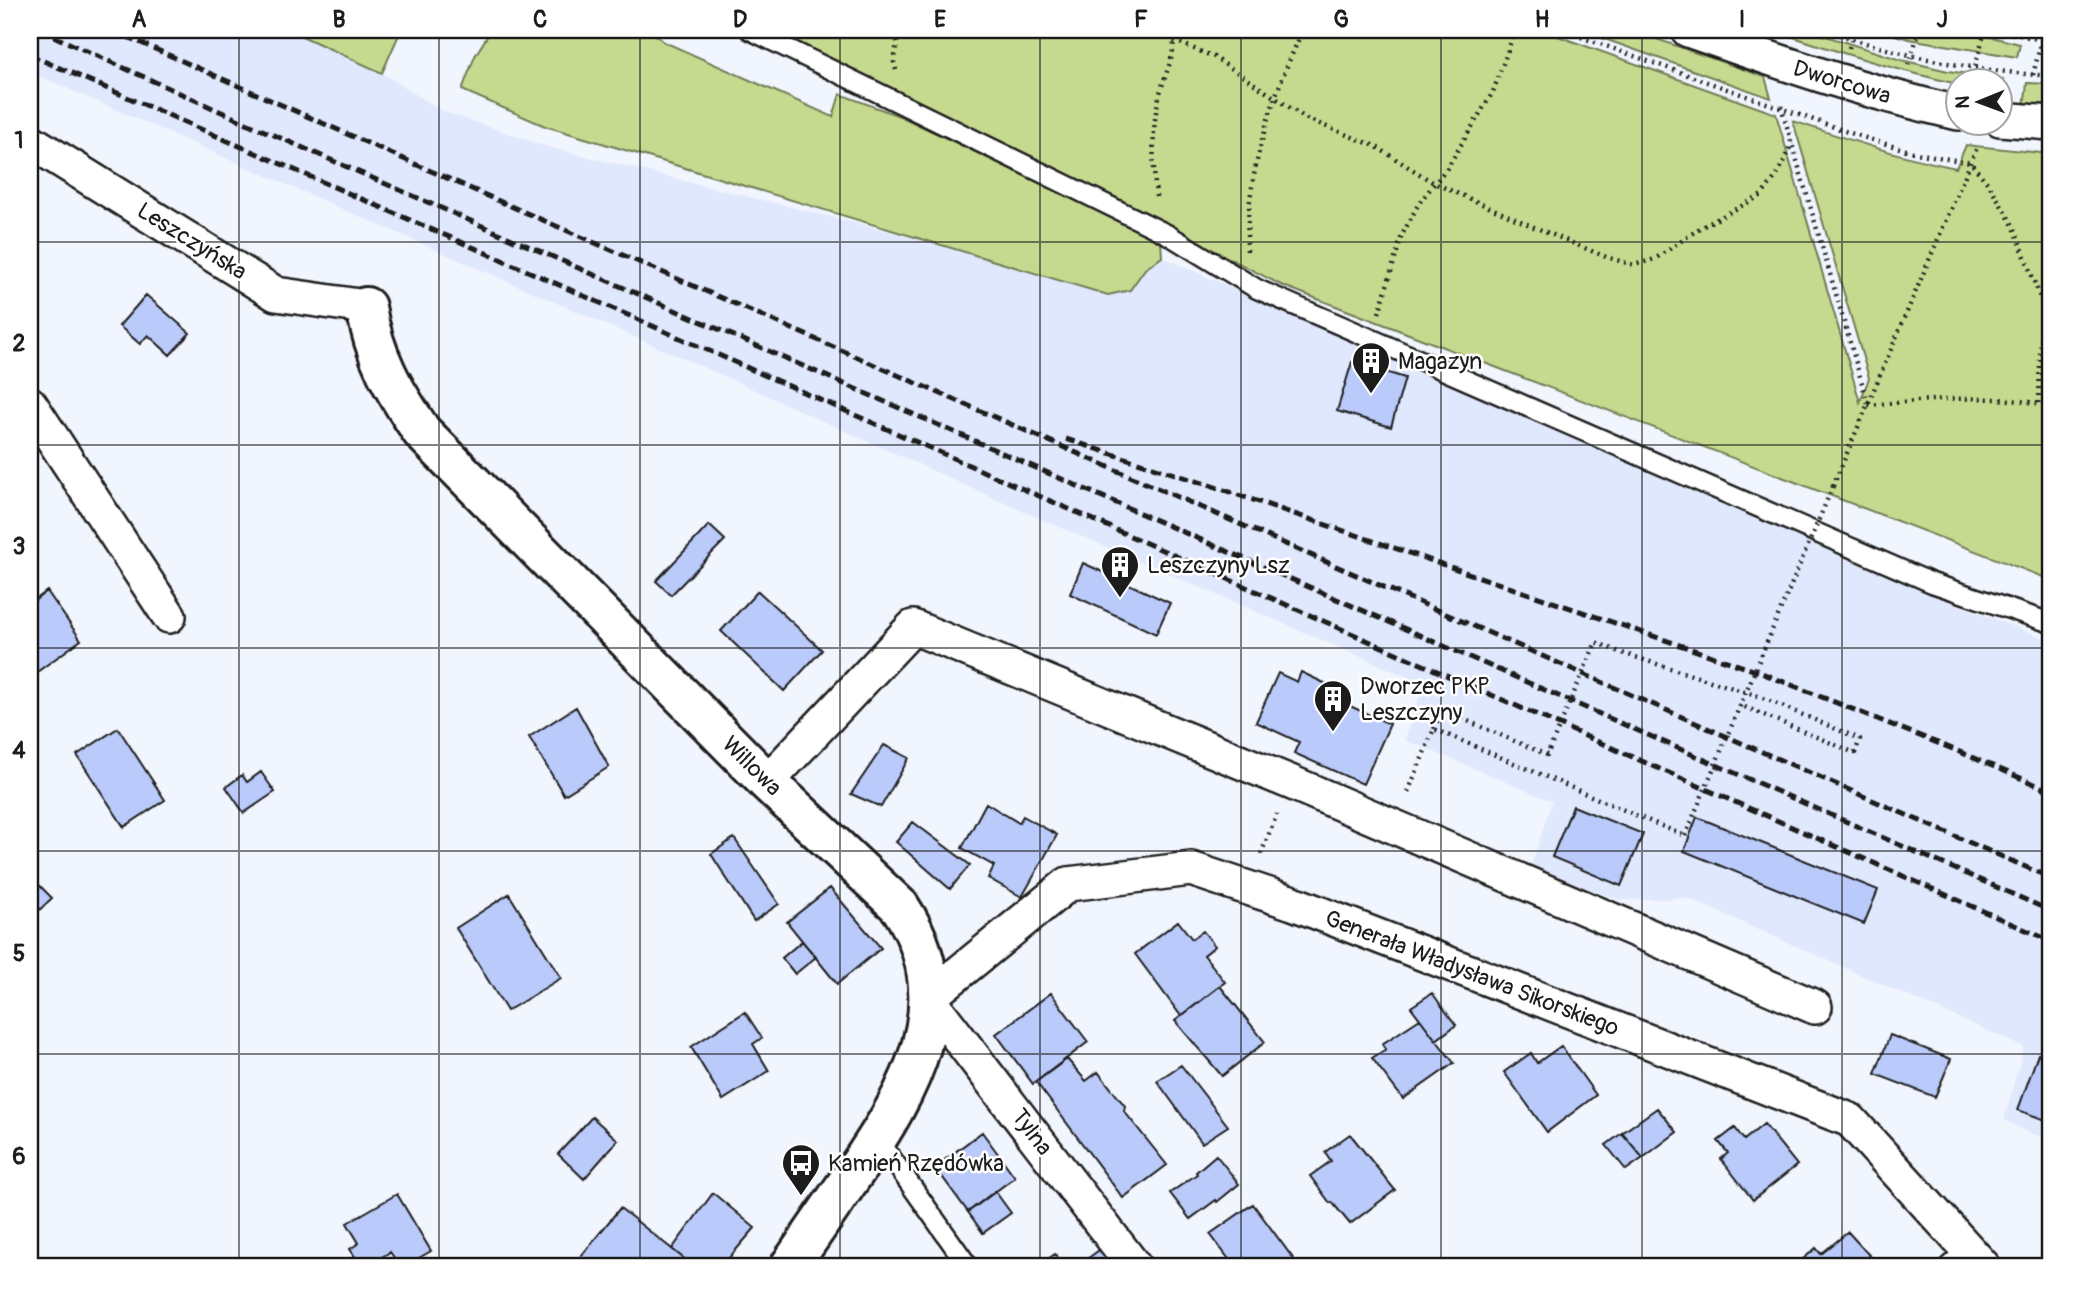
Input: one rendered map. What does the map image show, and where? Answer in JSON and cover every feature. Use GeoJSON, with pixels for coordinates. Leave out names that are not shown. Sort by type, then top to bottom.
{"type":"FeatureCollection","features":[{"type":"Feature","properties":{"kind":"street","name":"Dworcowa"},"geometry":{"type":"LineString","coordinates":[[1688,30],[1838,82],[1944,110]]}},
{"type":"Feature","properties":{"kind":"street"},"geometry":{"type":"LineString","coordinates":[[2014,120],[2051,123]]}},
{"type":"Feature","properties":{"kind":"street","name":"Leszczyńska"},"geometry":{"type":"LineString","coordinates":[[30,141],[276,294],[366,307]]}},
{"type":"Feature","properties":{"kind":"street","name":"Willowa"},"geometry":{"type":"LineString","coordinates":[[366,307],[371,337],[393,388],[422,432],[768,782],[901,907],[914,930],[923,957],[929,998],[925,1036],[910,1083],[878,1139],[790,1266]]}},
{"type":"Feature","properties":{"kind":"street"},"geometry":{"type":"LineString","coordinates":[[30,404],[169,616]]}},
{"type":"Feature","properties":{"kind":"street"},"geometry":{"type":"LineString","coordinates":[[768,782],[913,628],[1290,782],[1815,1007]]}},
{"type":"Feature","properties":{"kind":"street","name":"Generała Władysława Sikorskiego"},"geometry":{"type":"LineString","coordinates":[[929,998],[1068,884],[1191,869],[1306,908],[1850,1121],[1966,1261]]}},
{"type":"Feature","properties":{"kind":"street","name":"Tylna"},"geometry":{"type":"LineString","coordinates":[[929,998],[1135,1266]]}},
{"type":"Feature","properties":{"kind":"lane"},"geometry":{"type":"LineString","coordinates":[[750,30],[1167,234],[1257,289],[1932,583],[2051,624]]}},
{"type":"Feature","properties":{"kind":"lane"},"geometry":{"type":"LineString","coordinates":[[878,1139],[968,1266]]}},
{"type":"Feature","properties":{"kind":"path"},"geometry":{"type":"LineString","coordinates":[[1148,30],[1214,57],[1307,119],[1375,146],[1434,183],[1545,232],[1633,265],[1655,259],[1700,228],[1762,195],[1777,175],[1792,143]]}},
{"type":"Feature","properties":{"kind":"path"},"geometry":{"type":"LineString","coordinates":[[1167,234],[1157,202],[1154,127],[1160,93],[1172,61],[1174,30]]}},
{"type":"Feature","properties":{"kind":"path"},"geometry":{"type":"LineString","coordinates":[[1257,289],[1247,257],[1247,228],[1258,157],[1275,99],[1303,30]]}},
{"type":"Feature","properties":{"kind":"path"},"geometry":{"type":"LineString","coordinates":[[1371,338],[1402,236],[1419,203],[1447,168],[1493,92],[1515,30]]}},
{"type":"Feature","properties":{"kind":"path"},"geometry":{"type":"LineString","coordinates":[[1561,30],[1859,136],[1916,153],[1971,163],[1990,186],[2014,227],[2045,311]]}},
{"type":"Feature","properties":{"kind":"path"},"geometry":{"type":"LineString","coordinates":[[1826,30],[1912,55],[1965,66]]}},
{"type":"Feature","properties":{"kind":"path"},"geometry":{"type":"LineString","coordinates":[[1976,66],[1985,30]]}},
{"type":"Feature","properties":{"kind":"path"},"geometry":{"type":"LineString","coordinates":[[1999,30],[2041,40]]}},
{"type":"Feature","properties":{"kind":"path"},"geometry":{"type":"LineString","coordinates":[[2033,75],[2044,30]]}},
{"type":"Feature","properties":{"kind":"path"},"geometry":{"type":"LineString","coordinates":[[2014,73],[2051,76]]}},
{"type":"Feature","properties":{"kind":"path"},"geometry":{"type":"LineString","coordinates":[[1779,99],[1868,405]]}},
{"type":"Feature","properties":{"kind":"path"},"geometry":{"type":"LineString","coordinates":[[1590,795],[1685,836],[1971,163]]}},
{"type":"Feature","properties":{"kind":"path"},"geometry":{"type":"LineString","coordinates":[[2039,403],[2045,311],[2051,296]]}},
{"type":"Feature","properties":{"kind":"path"},"geometry":{"type":"LineString","coordinates":[[1868,405],[2001,398],[2051,406]]}},
{"type":"Feature","properties":{"kind":"path"},"geometry":{"type":"LineString","coordinates":[[1434,729],[1442,710],[1547,755],[1596,642],[1619,652],[1758,696],[1860,739],[1855,753],[1740,705]]}},
{"type":"Feature","properties":{"kind":"shaded area"},"geometry":{"type":"Polygon","coordinates":[[[30,30],[289,30],[382,73],[442,111],[548,147],[928,241],[1103,293],[1130,289],[1145,269],[1162,257],[1910,586],[2051,641],[2051,1140],[2004,1120],[2024,1047],[1687,898],[1621,900],[1530,869],[1552,801],[1405,740],[1424,684],[1015,508],[728,378],[30,72],[30,30]]]}},
{"type":"Feature","properties":{"kind":"green space"},"geometry":{"type":"Polygon","coordinates":[[[289,30],[401,30],[382,73],[289,30]]]}},
{"type":"Feature","properties":{"kind":"green space"},"geometry":{"type":"Polygon","coordinates":[[[491,30],[650,30],[664,42],[833,117],[840,94],[902,117],[1161,241],[1162,257],[1145,269],[1130,290],[1108,295],[545,126],[462,90],[475,56],[491,30]]]}},
{"type":"Feature","properties":{"kind":"green space"},"geometry":{"type":"Polygon","coordinates":[[[767,30],[1541,30],[1776,114],[1860,402],[1869,378],[1793,121],[1894,153],[1956,168],[1966,145],[2051,154],[2051,580],[1281,285],[1103,193],[767,30]]]}},
{"type":"Feature","properties":{"kind":"green space"},"geometry":{"type":"Polygon","coordinates":[[[1579,30],[1631,30],[1765,77],[1771,98],[1579,30]]]}},
{"type":"Feature","properties":{"kind":"green space"},"geometry":{"type":"Polygon","coordinates":[[[1773,30],[1807,30],[1901,60],[1944,70],[1944,81],[1865,60],[1773,30]]]}},
{"type":"Feature","properties":{"kind":"green space"},"geometry":{"type":"Polygon","coordinates":[[[1877,30],[1963,30],[2020,44],[2017,57],[1909,39],[1877,30]]]}},
{"type":"Feature","properties":{"kind":"green space"},"geometry":{"type":"Polygon","coordinates":[[[2027,83],[2051,84],[2051,110],[2024,107],[2027,83]]]}},
{"type":"Feature","properties":{"kind":"building"},"geometry":{"type":"Polygon","coordinates":[[[146,295],[190,333],[170,355],[148,335],[140,344],[119,326],[146,295]]]}},
{"type":"Feature","properties":{"kind":"building","name":"Magazyn"},"geometry":{"type":"Polygon","coordinates":[[[1352,362],[1405,378],[1391,427],[1337,411],[1352,362]]]}},
{"type":"Feature","properties":{"kind":"building"},"geometry":{"type":"Polygon","coordinates":[[[709,525],[725,540],[671,595],[656,581],[709,525]]]}},
{"type":"Feature","properties":{"kind":"building","name":"Leszczyny Lsz"},"geometry":{"type":"Polygon","coordinates":[[[1083,563],[1170,603],[1156,634],[1070,594],[1083,563]]]}},
{"type":"Feature","properties":{"kind":"building"},"geometry":{"type":"Polygon","coordinates":[[[47,591],[81,640],[30,677],[30,604],[47,591]]]}},
{"type":"Feature","properties":{"kind":"building"},"geometry":{"type":"Polygon","coordinates":[[[758,591],[822,650],[784,691],[721,631],[758,591]]]}},
{"type":"Feature","properties":{"kind":"building","name":"Dworzec PKP Leszczyny"},"geometry":{"type":"Polygon","coordinates":[[[1301,672],[1337,689],[1332,698],[1390,724],[1363,784],[1294,753],[1299,742],[1256,722],[1278,673],[1297,682],[1301,672]]]}},
{"type":"Feature","properties":{"kind":"building"},"geometry":{"type":"Polygon","coordinates":[[[576,707],[609,767],[564,795],[529,737],[576,707]]]}},
{"type":"Feature","properties":{"kind":"building"},"geometry":{"type":"Polygon","coordinates":[[[118,728],[165,800],[124,827],[77,755],[118,728]]]}},
{"type":"Feature","properties":{"kind":"building"},"geometry":{"type":"Polygon","coordinates":[[[884,745],[909,758],[881,807],[851,794],[884,745]]]}},
{"type":"Feature","properties":{"kind":"building"},"geometry":{"type":"Polygon","coordinates":[[[261,772],[275,792],[244,813],[226,787],[242,775],[247,782],[261,772]]]}},
{"type":"Feature","properties":{"kind":"building"},"geometry":{"type":"Polygon","coordinates":[[[986,803],[1019,823],[1023,816],[1057,835],[1022,897],[988,878],[994,866],[962,848],[986,803]]]}},
{"type":"Feature","properties":{"kind":"building"},"geometry":{"type":"Polygon","coordinates":[[[1573,806],[1643,834],[1621,886],[1552,857],[1573,806]]]}},
{"type":"Feature","properties":{"kind":"building"},"geometry":{"type":"Polygon","coordinates":[[[1697,817],[1878,890],[1864,924],[1684,851],[1697,817]]]}},
{"type":"Feature","properties":{"kind":"building"},"geometry":{"type":"Polygon","coordinates":[[[913,822],[970,865],[950,889],[896,842],[913,822]]]}},
{"type":"Feature","properties":{"kind":"building"},"geometry":{"type":"Polygon","coordinates":[[[734,838],[779,904],[754,921],[711,854],[734,838]]]}},
{"type":"Feature","properties":{"kind":"building"},"geometry":{"type":"Polygon","coordinates":[[[30,876],[52,898],[30,919],[30,876]]]}},
{"type":"Feature","properties":{"kind":"building"},"geometry":{"type":"Polygon","coordinates":[[[830,888],[881,948],[837,984],[787,922],[830,888]]]}},
{"type":"Feature","properties":{"kind":"building"},"geometry":{"type":"Polygon","coordinates":[[[509,894],[561,978],[507,1011],[456,928],[509,894]]]}},
{"type":"Feature","properties":{"kind":"building"},"geometry":{"type":"Polygon","coordinates":[[[1178,921],[1192,939],[1203,931],[1215,946],[1204,955],[1225,982],[1181,1016],[1135,954],[1178,921]]]}},
{"type":"Feature","properties":{"kind":"building"},"geometry":{"type":"Polygon","coordinates":[[[802,941],[816,957],[795,974],[782,958],[802,941]]]}},
{"type":"Feature","properties":{"kind":"building"},"geometry":{"type":"Polygon","coordinates":[[[1220,986],[1265,1042],[1222,1076],[1175,1021],[1220,986]]]}},
{"type":"Feature","properties":{"kind":"building"},"geometry":{"type":"Polygon","coordinates":[[[1051,993],[1088,1042],[1033,1084],[996,1034],[1051,993]]]}},
{"type":"Feature","properties":{"kind":"building"},"geometry":{"type":"Polygon","coordinates":[[[1432,993],[1456,1025],[1436,1040],[1411,1007],[1432,993]]]}},
{"type":"Feature","properties":{"kind":"building"},"geometry":{"type":"Polygon","coordinates":[[[745,1012],[762,1038],[753,1044],[769,1071],[723,1100],[691,1047],[745,1012]]]}},
{"type":"Feature","properties":{"kind":"building"},"geometry":{"type":"Polygon","coordinates":[[[1420,1019],[1454,1063],[1403,1099],[1372,1058],[1386,1049],[1382,1044],[1420,1019]]]}},
{"type":"Feature","properties":{"kind":"building"},"geometry":{"type":"Polygon","coordinates":[[[1890,1035],[1951,1059],[1935,1097],[1875,1074],[1890,1035]]]}},
{"type":"Feature","properties":{"kind":"building"},"geometry":{"type":"Polygon","coordinates":[[[1561,1046],[1596,1095],[1547,1132],[1504,1072],[1531,1053],[1537,1063],[1561,1046]]]}},
{"type":"Feature","properties":{"kind":"building"},"geometry":{"type":"Polygon","coordinates":[[[2038,1054],[2051,1059],[2051,1122],[2018,1110],[2038,1054]]]}},
{"type":"Feature","properties":{"kind":"building"},"geometry":{"type":"Polygon","coordinates":[[[1067,1059],[1086,1081],[1098,1072],[1125,1106],[1124,1111],[1167,1165],[1123,1198],[1036,1082],[1067,1059]]]}},
{"type":"Feature","properties":{"kind":"building"},"geometry":{"type":"Polygon","coordinates":[[[1181,1065],[1228,1126],[1202,1143],[1157,1081],[1181,1065]]]}},
{"type":"Feature","properties":{"kind":"building"},"geometry":{"type":"Polygon","coordinates":[[[1657,1108],[1677,1132],[1643,1158],[1622,1133],[1657,1108]]]}},
{"type":"Feature","properties":{"kind":"building"},"geometry":{"type":"Polygon","coordinates":[[[592,1117],[618,1140],[584,1179],[558,1154],[592,1117]]]}},
{"type":"Feature","properties":{"kind":"building"},"geometry":{"type":"Polygon","coordinates":[[[1764,1124],[1797,1165],[1753,1200],[1721,1159],[1728,1153],[1718,1141],[1735,1128],[1744,1140],[1764,1124]]]}},
{"type":"Feature","properties":{"kind":"building"},"geometry":{"type":"Polygon","coordinates":[[[982,1132],[1015,1177],[968,1212],[935,1167],[982,1132]]]}},
{"type":"Feature","properties":{"kind":"building"},"geometry":{"type":"Polygon","coordinates":[[[1622,1133],[1643,1158],[1626,1170],[1606,1145],[1622,1133]]]}},
{"type":"Feature","properties":{"kind":"building"},"geometry":{"type":"Polygon","coordinates":[[[1350,1134],[1395,1190],[1350,1224],[1310,1176],[1331,1161],[1325,1152],[1350,1134]]]}},
{"type":"Feature","properties":{"kind":"building"},"geometry":{"type":"Polygon","coordinates":[[[1216,1155],[1239,1184],[1190,1219],[1170,1193],[1197,1174],[1196,1172],[1216,1155]]]}},
{"type":"Feature","properties":{"kind":"building"},"geometry":{"type":"Polygon","coordinates":[[[995,1191],[1011,1213],[983,1233],[968,1212],[995,1191]]]}},
{"type":"Feature","properties":{"kind":"building"},"geometry":{"type":"Polygon","coordinates":[[[713,1193],[755,1228],[722,1266],[693,1266],[672,1249],[713,1193]]]}},
{"type":"Feature","properties":{"kind":"building"},"geometry":{"type":"Polygon","coordinates":[[[397,1194],[431,1251],[405,1266],[400,1266],[390,1252],[367,1266],[361,1266],[350,1249],[359,1243],[347,1223],[397,1194]]]}},
{"type":"Feature","properties":{"kind":"building"},"geometry":{"type":"Polygon","coordinates":[[[1253,1204],[1295,1261],[1288,1266],[1234,1266],[1210,1234],[1253,1204]]]}},
{"type":"Feature","properties":{"kind":"building"},"geometry":{"type":"Polygon","coordinates":[[[620,1208],[672,1249],[693,1266],[573,1266],[620,1208]]]}},
{"type":"Feature","properties":{"kind":"building"},"geometry":{"type":"Polygon","coordinates":[[[1848,1232],[1879,1266],[1808,1266],[1802,1260],[1816,1248],[1821,1254],[1848,1232]]]}},
{"type":"Feature","properties":{"kind":"building"},"geometry":{"type":"Polygon","coordinates":[[[1111,1241],[1132,1266],[1079,1265],[1111,1241]]]}},
{"type":"Feature","properties":{"kind":"building"},"geometry":{"type":"Polygon","coordinates":[[[1055,1254],[1065,1266],[1038,1266],[1055,1254]]]}},
{"type":"Feature","properties":{"kind":"railway"},"geometry":{"type":"LineString","coordinates":[[40,30],[235,118],[2051,911]]}},
{"type":"Feature","properties":{"kind":"railway"},"geometry":{"type":"LineString","coordinates":[[112,30],[2051,878]]}},
{"type":"Feature","properties":{"kind":"railway"},"geometry":{"type":"LineString","coordinates":[[30,55],[2051,941]]}},
{"type":"Feature","properties":{"kind":"railway"},"geometry":{"type":"LineString","coordinates":[[1066,439],[1759,672],[2051,791]]}},
{"type":"Feature","properties":{"kind":"place","name":"Magazyn"},"geometry":{"type":"Point","coordinates":[1371,395]}},
{"type":"Feature","properties":{"kind":"place","name":"Leszczyny Lsz"},"geometry":{"type":"Point","coordinates":[1120,599]}},
{"type":"Feature","properties":{"kind":"place","name":"Dworzec PKP Leszczyny"},"geometry":{"type":"Point","coordinates":[1333,733]}},
{"type":"Feature","properties":{"kind":"place","name":"Kamień Rzędówka"},"geometry":{"type":"Point","coordinates":[801,1197]}}]}
